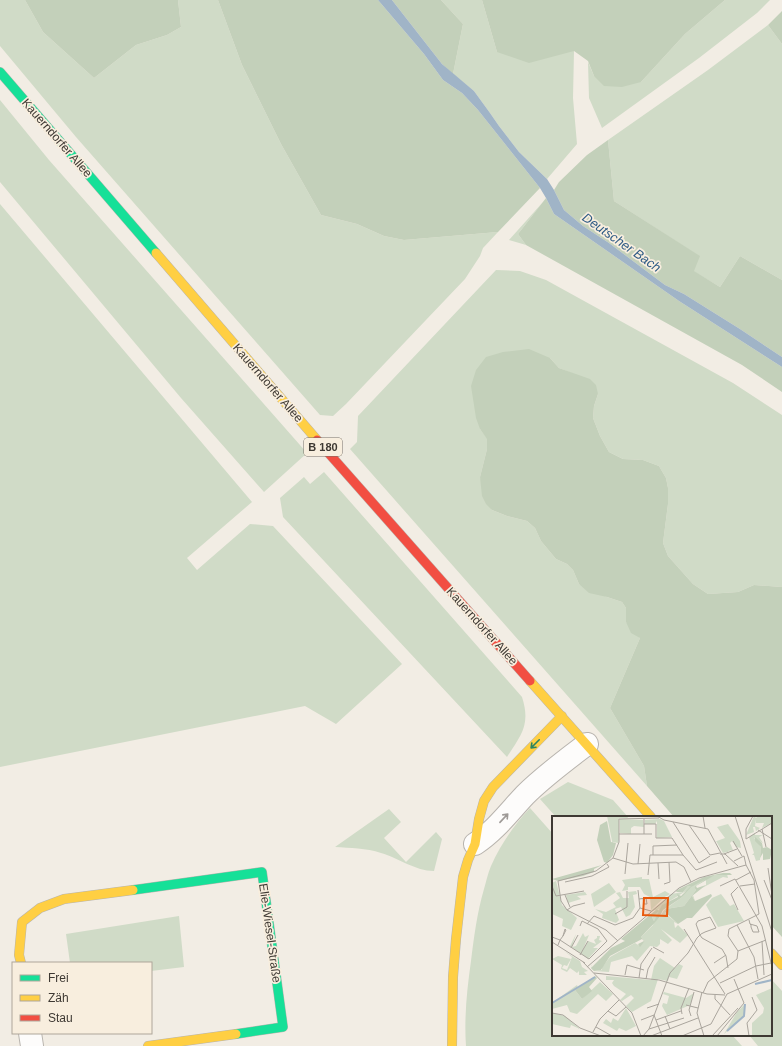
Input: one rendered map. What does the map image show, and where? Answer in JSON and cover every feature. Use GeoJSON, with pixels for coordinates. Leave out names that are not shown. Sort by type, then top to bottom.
{"type":"FeatureCollection","features":[{"type":"Feature","properties":{"kind":"main road","name":"Kauerndorfer Allee"},"geometry":{"type":"LineString","coordinates":[[0,72],[325,449],[650,816]]}},
{"type":"Feature","properties":{"kind":"main road"},"geometry":{"type":"LineString","coordinates":[[452,1046],[453,977],[463,878],[468,860],[475,844],[479,819],[484,801],[492,787],[562,716]]}},
{"type":"Feature","properties":{"kind":"main road","name":"Elie-Wiesel-Straße"},"geometry":{"type":"LineString","coordinates":[[21,962],[22,922],[40,908],[64,899],[262,872],[283,1027],[148,1046]]}},
{"type":"Feature","properties":{"kind":"main road"},"geometry":{"type":"LineString","coordinates":[[772,954],[782,965]]}},
{"type":"Feature","properties":{"kind":"street"},"geometry":{"type":"LineString","coordinates":[[475,844],[486,836],[526,794],[587,744]]}},
{"type":"Feature","properties":{"kind":"street"},"geometry":{"type":"LineString","coordinates":[[30,1034],[32,1046]]}},
{"type":"Feature","properties":{"kind":"green space"},"geometry":{"type":"Polygon","coordinates":[[[0,0],[25,0],[43,32],[94,78],[136,45],[167,35],[181,27],[178,0],[218,0],[242,65],[281,144],[321,215],[357,224],[384,236],[404,240],[498,232],[483,248],[480,256],[465,279],[346,404],[333,416],[320,415],[76,137],[0,46],[0,0]]]}},
{"type":"Feature","properties":{"kind":"green space"},"geometry":{"type":"Polygon","coordinates":[[[25,0],[178,0],[181,27],[167,35],[136,45],[94,78],[43,32],[25,0]]]}},
{"type":"Feature","properties":{"kind":"green space"},"geometry":{"type":"Polygon","coordinates":[[[218,0],[378,0],[424,54],[443,80],[462,93],[478,110],[540,188],[498,232],[404,240],[384,236],[357,224],[321,215],[281,144],[242,65],[218,0]]]}},
{"type":"Feature","properties":{"kind":"green space"},"geometry":{"type":"Polygon","coordinates":[[[392,0],[441,0],[463,24],[453,74],[442,64],[392,0]]]}},
{"type":"Feature","properties":{"kind":"green space"},"geometry":{"type":"Polygon","coordinates":[[[441,0],[482,0],[497,52],[574,51],[573,98],[577,144],[547,179],[519,152],[474,91],[453,74],[463,24],[441,0]]]}},
{"type":"Feature","properties":{"kind":"green space"},"geometry":{"type":"Polygon","coordinates":[[[482,0],[725,0],[685,34],[641,82],[622,87],[604,86],[594,76],[588,61],[574,51],[529,63],[497,52],[482,0]]]}},
{"type":"Feature","properties":{"kind":"green space"},"geometry":{"type":"Polygon","coordinates":[[[725,0],[770,0],[757,13],[699,58],[602,128],[589,98],[588,62],[594,76],[641,82],[685,34],[725,0]]]}},
{"type":"Feature","properties":{"kind":"green space"},"geometry":{"type":"Polygon","coordinates":[[[782,11],[782,44],[768,25],[782,11]]]}},
{"type":"Feature","properties":{"kind":"green space"},"geometry":{"type":"Polygon","coordinates":[[[768,25],[782,44],[782,280],[740,256],[720,287],[693,271],[699,256],[614,201],[608,140],[708,70],[768,25]]]}},
{"type":"Feature","properties":{"kind":"green space"},"geometry":{"type":"Polygon","coordinates":[[[0,100],[49,160],[307,453],[264,492],[181,398],[0,182],[0,100]]]}},
{"type":"Feature","properties":{"kind":"green space"},"geometry":{"type":"Polygon","coordinates":[[[608,140],[614,201],[700,256],[694,271],[720,287],[740,256],[782,280],[782,357],[684,294],[665,285],[609,243],[583,226],[564,210],[554,190],[559,182],[587,155],[608,140]]]}},
{"type":"Feature","properties":{"kind":"green space"},"geometry":{"type":"Polygon","coordinates":[[[546,198],[554,214],[679,301],[782,367],[782,392],[742,365],[526,245],[518,234],[546,198]]]}},
{"type":"Feature","properties":{"kind":"green space"},"geometry":{"type":"Polygon","coordinates":[[[543,202],[518,234],[526,245],[509,240],[543,202]]]}},
{"type":"Feature","properties":{"kind":"green space"},"geometry":{"type":"Polygon","coordinates":[[[0,204],[252,502],[187,558],[197,570],[250,524],[273,526],[402,664],[336,724],[305,706],[0,767],[0,204]]]}},
{"type":"Feature","properties":{"kind":"green space"},"geometry":{"type":"Polygon","coordinates":[[[496,270],[520,271],[546,280],[733,383],[782,415],[782,587],[754,585],[738,592],[708,594],[693,584],[668,556],[663,543],[668,504],[668,488],[666,478],[659,466],[643,460],[623,459],[609,452],[600,436],[593,418],[594,406],[598,394],[574,374],[559,368],[550,358],[480,429],[487,438],[487,449],[480,477],[492,510],[507,516],[527,521],[535,528],[541,541],[556,559],[567,564],[573,570],[579,584],[622,602],[626,608],[626,622],[640,638],[610,708],[644,766],[647,786],[350,449],[357,442],[358,416],[496,270]]]}},
{"type":"Feature","properties":{"kind":"green space"},"geometry":{"type":"Polygon","coordinates":[[[529,349],[550,358],[559,368],[590,379],[596,385],[598,394],[594,406],[593,418],[600,436],[609,452],[623,459],[643,460],[659,466],[666,478],[668,488],[668,504],[663,543],[668,556],[693,584],[708,594],[738,592],[754,585],[782,587],[782,937],[772,926],[772,816],[673,816],[647,786],[644,766],[610,708],[640,638],[631,633],[626,622],[626,608],[622,602],[589,593],[579,584],[573,570],[567,564],[556,559],[541,541],[535,528],[527,521],[507,516],[492,510],[486,504],[482,496],[480,477],[487,449],[487,439],[480,429],[476,418],[471,386],[476,370],[486,357],[503,352],[529,349]]]}},
{"type":"Feature","properties":{"kind":"green space"},"geometry":{"type":"Polygon","coordinates":[[[324,472],[522,697],[525,707],[525,722],[520,736],[507,757],[283,517],[280,498],[304,477],[310,484],[324,472]]]}},
{"type":"Feature","properties":{"kind":"green space"},"geometry":{"type":"Polygon","coordinates":[[[568,782],[613,800],[627,816],[555,816],[540,799],[568,782]]]}},
{"type":"Feature","properties":{"kind":"green space"},"geometry":{"type":"Polygon","coordinates":[[[530,808],[552,833],[552,1036],[733,1036],[742,1046],[466,1046],[465,1035],[468,982],[476,925],[482,898],[490,869],[499,850],[530,808]]]}},
{"type":"Feature","properties":{"kind":"green space"},"geometry":{"type":"Polygon","coordinates":[[[389,809],[401,822],[384,838],[406,862],[436,832],[442,839],[434,871],[414,867],[388,855],[375,851],[358,848],[335,847],[389,809]]]}},
{"type":"Feature","properties":{"kind":"green space"},"geometry":{"type":"Polygon","coordinates":[[[179,916],[184,967],[152,971],[152,962],[70,962],[66,934],[179,916]]]}},
{"type":"Feature","properties":{"kind":"green space"},"geometry":{"type":"Polygon","coordinates":[[[772,980],[782,991],[782,1046],[758,1046],[750,1036],[772,1036],[772,980]]]}},
{"type":"Feature","properties":{"kind":"water"},"geometry":{"type":"Polygon","coordinates":[[[378,0],[392,0],[442,64],[474,91],[519,152],[547,179],[564,210],[583,226],[609,243],[665,285],[684,294],[782,357],[782,367],[679,301],[554,214],[540,188],[478,110],[462,93],[443,80],[424,54],[378,0]]]}},
{"type":"Feature","properties":{"kind":"traffic: fast"},"geometry":{"type":"LineString","coordinates":[[0,72],[156,253]]}},
{"type":"Feature","properties":{"kind":"traffic: fast"},"geometry":{"type":"LineString","coordinates":[[133,890],[262,872],[283,1027],[236,1034]]}},
{"type":"Feature","properties":{"kind":"traffic: slow"},"geometry":{"type":"LineString","coordinates":[[156,253],[317,440]]}},
{"type":"Feature","properties":{"kind":"traffic: slow"},"geometry":{"type":"LineString","coordinates":[[530,681],[650,816]]}},
{"type":"Feature","properties":{"kind":"traffic: slow"},"geometry":{"type":"LineString","coordinates":[[452,1046],[453,977],[463,877],[475,844],[479,819],[484,801],[493,787],[562,716]]}},
{"type":"Feature","properties":{"kind":"traffic: slow"},"geometry":{"type":"LineString","coordinates":[[21,962],[19,955],[22,922],[40,908],[64,899],[133,890]]}},
{"type":"Feature","properties":{"kind":"traffic: slow"},"geometry":{"type":"LineString","coordinates":[[772,954],[782,965]]}},
{"type":"Feature","properties":{"kind":"traffic: slow"},"geometry":{"type":"LineString","coordinates":[[148,1046],[236,1034]]}},
{"type":"Feature","properties":{"kind":"traffic: jam"},"geometry":{"type":"LineString","coordinates":[[317,440],[530,681]]}},
{"type":"Feature","properties":{"kind":"water label","name":"Deutscher Bach"},"geometry":{"type":"Point","coordinates":[622,242]}}]}
